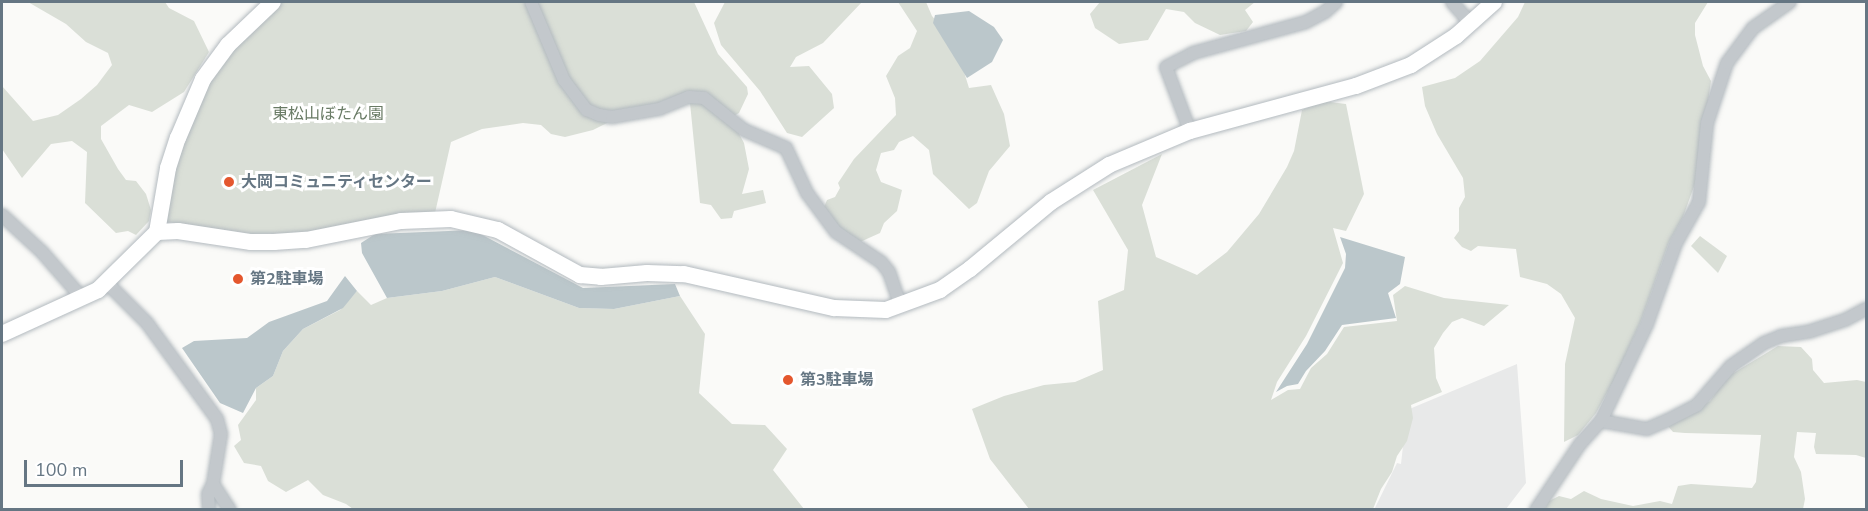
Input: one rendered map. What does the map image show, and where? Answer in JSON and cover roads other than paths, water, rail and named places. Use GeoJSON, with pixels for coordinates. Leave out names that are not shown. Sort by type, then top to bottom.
{"type":"FeatureCollection","features":[{"type":"Feature","properties":{"kind":"street"},"geometry":{"type":"LineString","coordinates":[[157,232],[168,168],[177,138],[203,79],[233,39],[273,2]]}},
{"type":"Feature","properties":{"kind":"street"},"geometry":{"type":"LineString","coordinates":[[531,2],[564,80],[587,110],[612,117],[659,109],[689,97],[704,98],[744,130],[786,148],[807,193],[836,232],[881,262],[889,272],[901,306]]}},
{"type":"Feature","properties":{"kind":"street"},"geometry":{"type":"LineString","coordinates":[[1190,131],[1166,67],[1193,53],[1306,22],[1336,2]]}},
{"type":"Feature","properties":{"kind":"street"},"geometry":{"type":"LineString","coordinates":[[1452,2],[1471,24]]}},
{"type":"Feature","properties":{"kind":"street"},"geometry":{"type":"LineString","coordinates":[[2,334],[83,299],[107,283],[151,235],[157,232],[178,231],[274,243],[306,240],[401,221],[451,219],[498,230],[580,274],[601,276],[647,273],[684,274],[834,308],[886,309],[901,306],[939,290],[970,269],[1051,202],[1085,179],[1136,152],[1190,131],[1389,74],[1411,65],[1442,47],[1494,2]]}},
{"type":"Feature","properties":{"kind":"street"},"geometry":{"type":"LineString","coordinates":[[1536,510],[1580,444],[1601,421],[1647,324],[1683,227],[1699,202],[1707,123],[1727,63],[1753,28],[1790,2]]}},
{"type":"Feature","properties":{"kind":"street"},"geometry":{"type":"LineString","coordinates":[[2,215],[42,252],[83,299]]}},
{"type":"Feature","properties":{"kind":"street"},"geometry":{"type":"LineString","coordinates":[[107,283],[147,323],[217,419],[221,434],[213,484],[208,494],[208,510]]}},
{"type":"Feature","properties":{"kind":"street"},"geometry":{"type":"LineString","coordinates":[[1601,421],[1647,429],[1666,421],[1697,405],[1731,366],[1764,343],[1781,336],[1811,331],[1837,323],[1866,309]]}},
{"type":"Feature","properties":{"kind":"street"},"geometry":{"type":"LineString","coordinates":[[213,484],[230,510]]}},
{"type":"Feature","properties":{"kind":"place","name":"大岡コミュニティセンター"},"geometry":{"type":"Point","coordinates":[229,182]}},
{"type":"Feature","properties":{"kind":"place","name":"第2駐車場"},"geometry":{"type":"Point","coordinates":[238,279]}},
{"type":"Feature","properties":{"kind":"place","name":"第3駐車場"},"geometry":{"type":"Point","coordinates":[788,380]}},
{"type":"Feature","properties":{"kind":"park label","name":"東松山ぼたん園"},"geometry":{"type":"Point","coordinates":[328,114]}}]}
